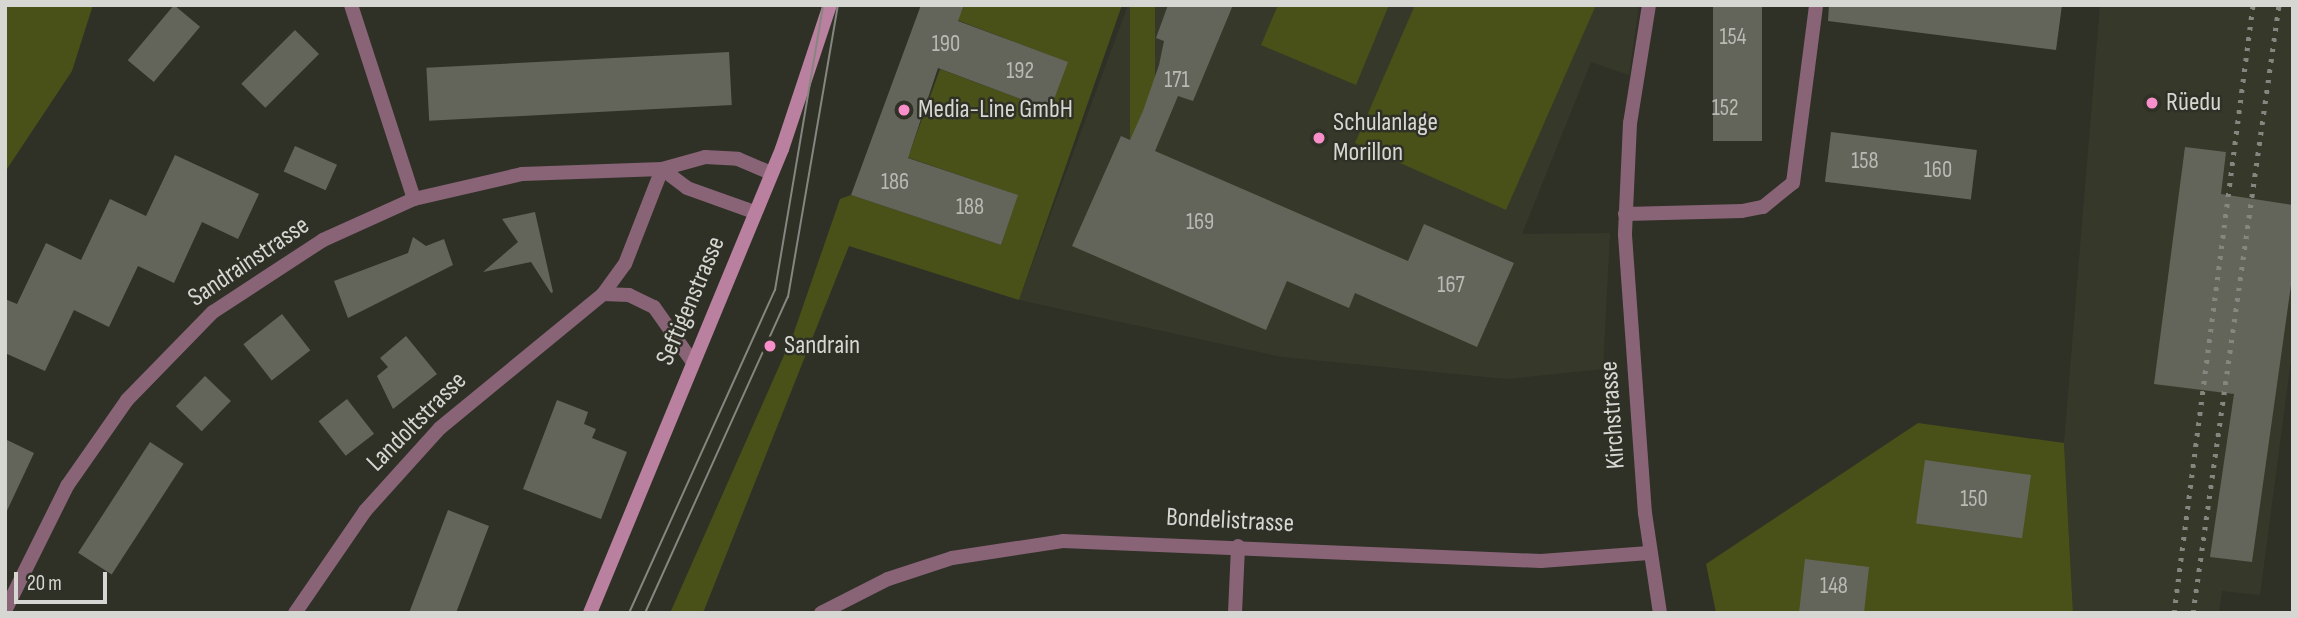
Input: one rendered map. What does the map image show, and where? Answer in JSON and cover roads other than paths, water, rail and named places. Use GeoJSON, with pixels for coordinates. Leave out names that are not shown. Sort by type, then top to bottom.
{"type":"FeatureCollection","features":[{"type":"Feature","properties":{"kind":"main road","name":"Seftigenstrasse"},"geometry":{"type":"LineString","coordinates":[[590,613],[771,173],[830,5]]}},
{"type":"Feature","properties":{"kind":"street"},"geometry":{"type":"LineString","coordinates":[[351,5],[414,199]]}},
{"type":"Feature","properties":{"kind":"street","name":"Kirchstrasse"},"geometry":{"type":"LineString","coordinates":[[1649,5],[1634,88],[1625,214],[1649,553],[1660,613]]}},
{"type":"Feature","properties":{"kind":"street"},"geometry":{"type":"LineString","coordinates":[[1625,214],[1742,211],[1763,206],[1793,183],[1816,5]]}},
{"type":"Feature","properties":{"kind":"street","name":"Sandrainstrasse"},"geometry":{"type":"LineString","coordinates":[[5,611],[88,453],[179,343],[279,266],[414,199],[522,174],[662,169],[705,157],[738,159],[771,173]]}},
{"type":"Feature","properties":{"kind":"street"},"geometry":{"type":"LineString","coordinates":[[662,169],[687,188],[754,212]]}},
{"type":"Feature","properties":{"kind":"street","name":"Landoltstrasse"},"geometry":{"type":"LineString","coordinates":[[295,613],[365,510],[440,428],[603,294],[625,264],[662,169]]}},
{"type":"Feature","properties":{"kind":"street"},"geometry":{"type":"LineString","coordinates":[[603,294],[629,295],[654,307],[692,361]]}},
{"type":"Feature","properties":{"kind":"street","name":"Bondelistrasse"},"geometry":{"type":"LineString","coordinates":[[821,613],[905,572],[1021,545],[1238,546],[1541,561],[1649,553]]}},
{"type":"Feature","properties":{"kind":"street"},"geometry":{"type":"LineString","coordinates":[[1235,613],[1238,546]]}},
{"type":"Feature","properties":{"kind":"tram line"},"geometry":{"type":"LineString","coordinates":[[629,613],[775,290],[823,5]]}},
{"type":"Feature","properties":{"kind":"tram line"},"geometry":{"type":"LineString","coordinates":[[645,613],[788,297],[838,5]]}},
{"type":"Feature","properties":{"kind":"railway"},"geometry":{"type":"LineString","coordinates":[[2174,613],[2253,5]]}},
{"type":"Feature","properties":{"kind":"railway"},"geometry":{"type":"LineString","coordinates":[[2193,613],[2279,5]]}},
{"type":"Feature","properties":{"kind":"place","name":"Rüedu"},"geometry":{"type":"Point","coordinates":[2152,103]}},
{"type":"Feature","properties":{"kind":"place","name":"Media-Line GmbH"},"geometry":{"type":"Point","coordinates":[904,110]}},
{"type":"Feature","properties":{"kind":"place","name":"Schulanlage Morillon"},"geometry":{"type":"Point","coordinates":[1319,138]}},
{"type":"Feature","properties":{"kind":"place","name":"Sandrain"},"geometry":{"type":"Point","coordinates":[770,346]}}]}
